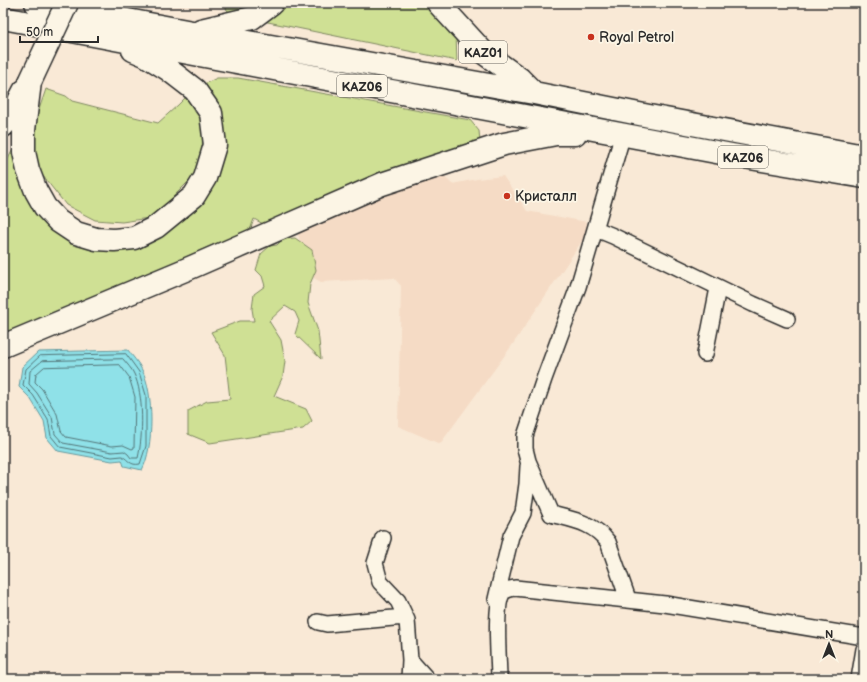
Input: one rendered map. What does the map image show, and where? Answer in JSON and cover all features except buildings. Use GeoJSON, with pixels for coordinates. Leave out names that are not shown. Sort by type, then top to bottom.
{"type":"FeatureCollection","features":[{"type":"Feature","properties":{"kind":"highway","name":"KАZ06"},"geometry":{"type":"LineString","coordinates":[[36,3],[534,93],[864,156]]}},
{"type":"Feature","properties":{"kind":"highway"},"geometry":{"type":"LineString","coordinates":[[7,121],[30,82],[67,3]]}},
{"type":"Feature","properties":{"kind":"highway"},"geometry":{"type":"LineString","coordinates":[[192,32],[252,18],[272,3]]}},
{"type":"Feature","properties":{"kind":"highway","name":"KАZ01"},"geometry":{"type":"LineString","coordinates":[[438,3],[484,53],[520,79],[534,93]]}},
{"type":"Feature","properties":{"kind":"highway","name":"KАZ06"},"geometry":{"type":"LineString","coordinates":[[7,20],[732,155],[864,177]]}},
{"type":"Feature","properties":{"kind":"highway"},"geometry":{"type":"LineString","coordinates":[[30,82],[24,130],[24,152],[28,170],[36,191],[45,207],[58,221],[76,233],[96,239],[114,240],[134,238],[156,228],[194,196],[206,178],[215,145],[211,113],[195,90],[169,70],[145,55],[102,37]]}},
{"type":"Feature","properties":{"kind":"highway"},"geometry":{"type":"LineString","coordinates":[[732,155],[739,133]]}},
{"type":"Feature","properties":{"kind":"highway"},"geometry":{"type":"LineString","coordinates":[[3,346],[192,267],[382,184],[504,144],[556,134],[623,134]]}},
{"type":"Feature","properties":{"kind":"street"},"geometry":{"type":"LineString","coordinates":[[551,514],[528,461],[525,449],[525,436],[544,379],[578,287],[623,134]]}},
{"type":"Feature","properties":{"kind":"street"},"geometry":{"type":"LineString","coordinates":[[596,229],[718,288],[787,319]]}},
{"type":"Feature","properties":{"kind":"street"},"geometry":{"type":"LineString","coordinates":[[705,354],[718,288]]}},
{"type":"Feature","properties":{"kind":"street"},"geometry":{"type":"LineString","coordinates":[[499,679],[498,605],[502,593],[507,590],[508,586],[511,536],[523,513],[527,484],[528,461]]}},
{"type":"Feature","properties":{"kind":"street"},"geometry":{"type":"LineString","coordinates":[[523,513],[537,512],[579,521],[592,526],[603,535],[608,542],[628,599]]}},
{"type":"Feature","properties":{"kind":"street"},"geometry":{"type":"LineString","coordinates":[[383,538],[375,563],[380,582],[398,601],[407,620],[410,660],[409,679]]}},
{"type":"Feature","properties":{"kind":"street"},"geometry":{"type":"LineString","coordinates":[[508,586],[665,604],[864,637]]}},
{"type":"Feature","properties":{"kind":"street"},"geometry":{"type":"LineString","coordinates":[[318,622],[327,624],[405,617]]}},
{"type":"Feature","properties":{"kind":"street"},"geometry":{"type":"LineString","coordinates":[[859,679],[864,649]]}},
{"type":"Feature","properties":{"kind":"street"},"geometry":{"type":"LineString","coordinates":[[410,660],[428,679]]}},
{"type":"Feature","properties":{"kind":"shaded area"},"geometry":{"type":"Polygon","coordinates":[[[441,173],[452,184],[503,176],[527,211],[587,222],[584,238],[513,344],[440,444],[398,426],[401,286],[394,278],[321,282],[310,276],[297,231],[441,173]]]}},
{"type":"Feature","properties":{"kind":"green space"},"geometry":{"type":"Polygon","coordinates":[[[224,3],[260,3],[236,17],[227,10],[224,3]]]}},
{"type":"Feature","properties":{"kind":"green space"},"geometry":{"type":"Polygon","coordinates":[[[286,3],[430,3],[456,35],[457,61],[263,21],[286,3]]]}},
{"type":"Feature","properties":{"kind":"green space"},"geometry":{"type":"Polygon","coordinates":[[[217,78],[238,78],[470,120],[479,131],[480,141],[267,226],[254,219],[248,236],[230,242],[215,244],[116,288],[3,334],[3,169],[14,147],[35,208],[106,245],[206,189],[204,84],[217,78]]]}},
{"type":"Feature","properties":{"kind":"green space"},"geometry":{"type":"Polygon","coordinates":[[[46,89],[66,96],[72,101],[158,123],[185,98],[198,108],[203,130],[202,151],[193,177],[164,206],[149,218],[122,222],[95,220],[66,205],[35,166],[34,124],[46,89]]]}},
{"type":"Feature","properties":{"kind":"green space"},"geometry":{"type":"Polygon","coordinates":[[[295,238],[312,250],[316,270],[310,284],[308,303],[318,331],[321,359],[295,334],[299,321],[295,312],[285,306],[269,321],[281,340],[285,361],[283,376],[274,396],[306,409],[312,421],[303,429],[210,443],[188,434],[188,411],[207,401],[230,399],[225,355],[211,332],[240,321],[254,321],[252,309],[254,294],[265,286],[262,276],[256,270],[261,254],[270,246],[277,245],[283,239],[295,238]]]}},
{"type":"Feature","properties":{"kind":"water"},"geometry":{"type":"Polygon","coordinates":[[[128,350],[141,367],[149,392],[151,420],[149,448],[142,470],[124,466],[122,460],[112,461],[58,451],[47,438],[44,421],[30,398],[19,387],[22,367],[38,352],[128,350]]]}},
{"type":"Feature","properties":{"kind":"place","name":"Royal Petrol"},"geometry":{"type":"Point","coordinates":[591,37]}},
{"type":"Feature","properties":{"kind":"place","name":"Кристалл"},"geometry":{"type":"Point","coordinates":[507,196]}}]}
